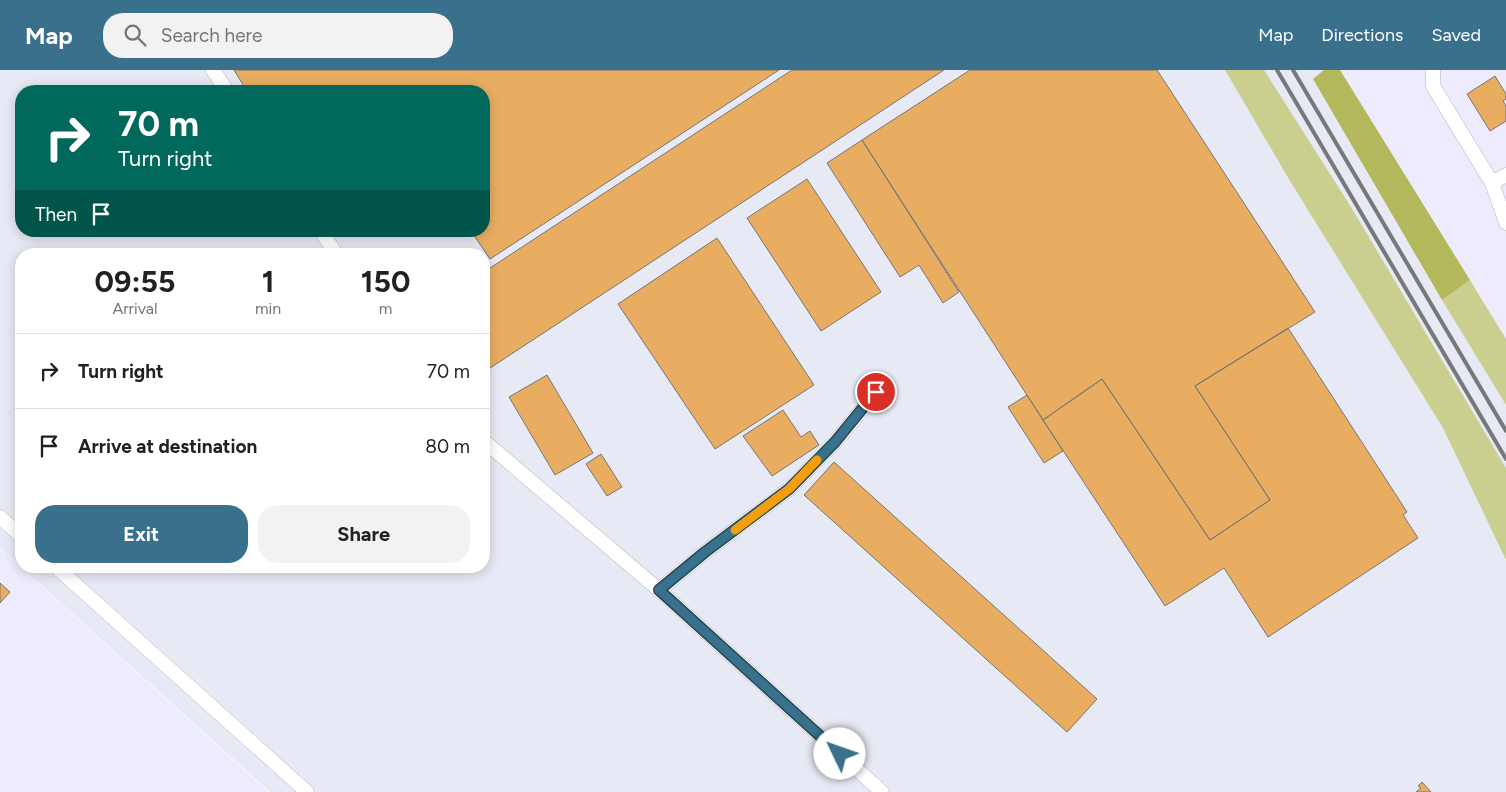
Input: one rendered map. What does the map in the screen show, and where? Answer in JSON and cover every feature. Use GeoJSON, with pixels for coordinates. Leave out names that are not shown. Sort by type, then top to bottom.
{"type":"FeatureCollection","features":[{"type":"Feature","properties":{"kind":"lane"},"geometry":{"type":"LineString","coordinates":[[213,70],[223,85]]}},
{"type":"Feature","properties":{"kind":"lane"},"geometry":{"type":"LineString","coordinates":[[1433,70],[1433,86],[1492,183],[1506,223]]}},
{"type":"Feature","properties":{"kind":"lane"},"geometry":{"type":"LineString","coordinates":[[1492,183],[1506,175]]}},
{"type":"Feature","properties":{"kind":"lane"},"geometry":{"type":"LineString","coordinates":[[325,237],[332,248]]}},
{"type":"Feature","properties":{"kind":"lane"},"geometry":{"type":"LineString","coordinates":[[659,590],[705,552],[789,489],[835,442],[876,392]]}},
{"type":"Feature","properties":{"kind":"lane"},"geometry":{"type":"LineString","coordinates":[[490,446],[659,590],[882,792]]}},
{"type":"Feature","properties":{"kind":"lane"},"geometry":{"type":"LineString","coordinates":[[0,517],[15,531]]}},
{"type":"Feature","properties":{"kind":"lane"},"geometry":{"type":"LineString","coordinates":[[62,573],[307,792]]}},
{"type":"Feature","properties":{"kind":"shaded area"},"geometry":{"type":"Polygon","coordinates":[[[0,70],[1340,70],[1506,339],[1506,792],[270,792],[28,573],[490,573],[490,248],[15,248],[15,562],[0,548],[0,70]]]}},
{"type":"Feature","properties":{"kind":"shaded area"},"geometry":{"type":"Polygon","coordinates":[[[1340,70],[1506,70],[1506,339],[1486,305],[1340,70]]]}},
{"type":"Feature","properties":{"kind":"shaded area"},"geometry":{"type":"Polygon","coordinates":[[[0,549],[15,563],[15,573],[26,573],[268,792],[0,792],[0,549]]]}},
{"type":"Feature","properties":{"kind":"green space"},"geometry":{"type":"Polygon","coordinates":[[[1225,70],[1264,70],[1351,207],[1506,468],[1506,560],[1443,428],[1290,181],[1225,70]]]}},
{"type":"Feature","properties":{"kind":"green space"},"geometry":{"type":"Polygon","coordinates":[[[1324,70],[1340,70],[1470,280],[1442,300],[1313,79],[1324,70]]]}},
{"type":"Feature","properties":{"kind":"green space"},"geometry":{"type":"Polygon","coordinates":[[[1470,280],[1506,339],[1506,405],[1442,300],[1470,280]]]}},
{"type":"Feature","properties":{"kind":"building"},"geometry":{"type":"Polygon","coordinates":[[[234,70],[779,70],[490,259],[490,248],[483,248],[475,237],[490,237],[490,85],[243,85],[234,70]]]}},
{"type":"Feature","properties":{"kind":"building"},"geometry":{"type":"Polygon","coordinates":[[[792,70],[944,70],[490,368],[490,268],[792,70]]]}},
{"type":"Feature","properties":{"kind":"building"},"geometry":{"type":"Polygon","coordinates":[[[970,70],[1157,70],[1315,312],[1195,386],[1270,500],[1210,540],[1102,379],[1043,420],[862,140],[970,70]]]}},
{"type":"Feature","properties":{"kind":"building"},"geometry":{"type":"Polygon","coordinates":[[[1495,76],[1506,94],[1506,99],[1503,101],[1506,106],[1506,121],[1490,131],[1467,94],[1495,76]]]}},
{"type":"Feature","properties":{"kind":"building"},"geometry":{"type":"Polygon","coordinates":[[[862,140],[959,292],[943,303],[919,265],[900,277],[827,163],[862,140]]]}},
{"type":"Feature","properties":{"kind":"building"},"geometry":{"type":"Polygon","coordinates":[[[807,179],[881,292],[821,331],[747,218],[807,179]]]}},
{"type":"Feature","properties":{"kind":"building"},"geometry":{"type":"Polygon","coordinates":[[[717,238],[814,385],[715,449],[618,304],[717,238]]]}},
{"type":"Feature","properties":{"kind":"building"},"geometry":{"type":"Polygon","coordinates":[[[1288,328],[1407,512],[1403,515],[1418,538],[1268,637],[1224,568],[1165,606],[1043,420],[1102,379],[1210,540],[1270,500],[1195,386],[1288,328]]]}},
{"type":"Feature","properties":{"kind":"building"},"geometry":{"type":"Polygon","coordinates":[[[547,375],[593,453],[555,475],[509,397],[547,375]]]}},
{"type":"Feature","properties":{"kind":"building"},"geometry":{"type":"Polygon","coordinates":[[[1027,395],[1063,451],[1044,463],[1008,407],[1027,395]]]}},
{"type":"Feature","properties":{"kind":"building"},"geometry":{"type":"Polygon","coordinates":[[[783,410],[801,437],[810,431],[819,445],[772,476],[743,436],[783,410]]]}},
{"type":"Feature","properties":{"kind":"building"},"geometry":{"type":"Polygon","coordinates":[[[601,454],[622,487],[607,496],[586,464],[601,454]]]}},
{"type":"Feature","properties":{"kind":"building"},"geometry":{"type":"Polygon","coordinates":[[[834,462],[1097,699],[1067,732],[804,495],[834,462]]]}},
{"type":"Feature","properties":{"kind":"building"},"geometry":{"type":"Polygon","coordinates":[[[0,583],[10,592],[0,603],[0,583]]]}},
{"type":"Feature","properties":{"kind":"building"},"geometry":{"type":"Polygon","coordinates":[[[1422,782],[1431,792],[1416,792],[1421,788],[1418,786],[1422,782]]]}},
{"type":"Feature","properties":{"kind":"railway"},"geometry":{"type":"LineString","coordinates":[[1277,70],[1506,459]]}},
{"type":"Feature","properties":{"kind":"railway"},"geometry":{"type":"LineString","coordinates":[[1293,70],[1506,431]]}},
{"type":"Feature","properties":{"kind":"slow traffic"},"geometry":{"type":"LineString","coordinates":[[735,530],[789,489],[817,460]]}},
{"type":"Feature","properties":{"kind":"route"},"geometry":{"type":"LineString","coordinates":[[840,754],[659,590],[705,552],[789,489],[835,442],[876,392]]}}]}
